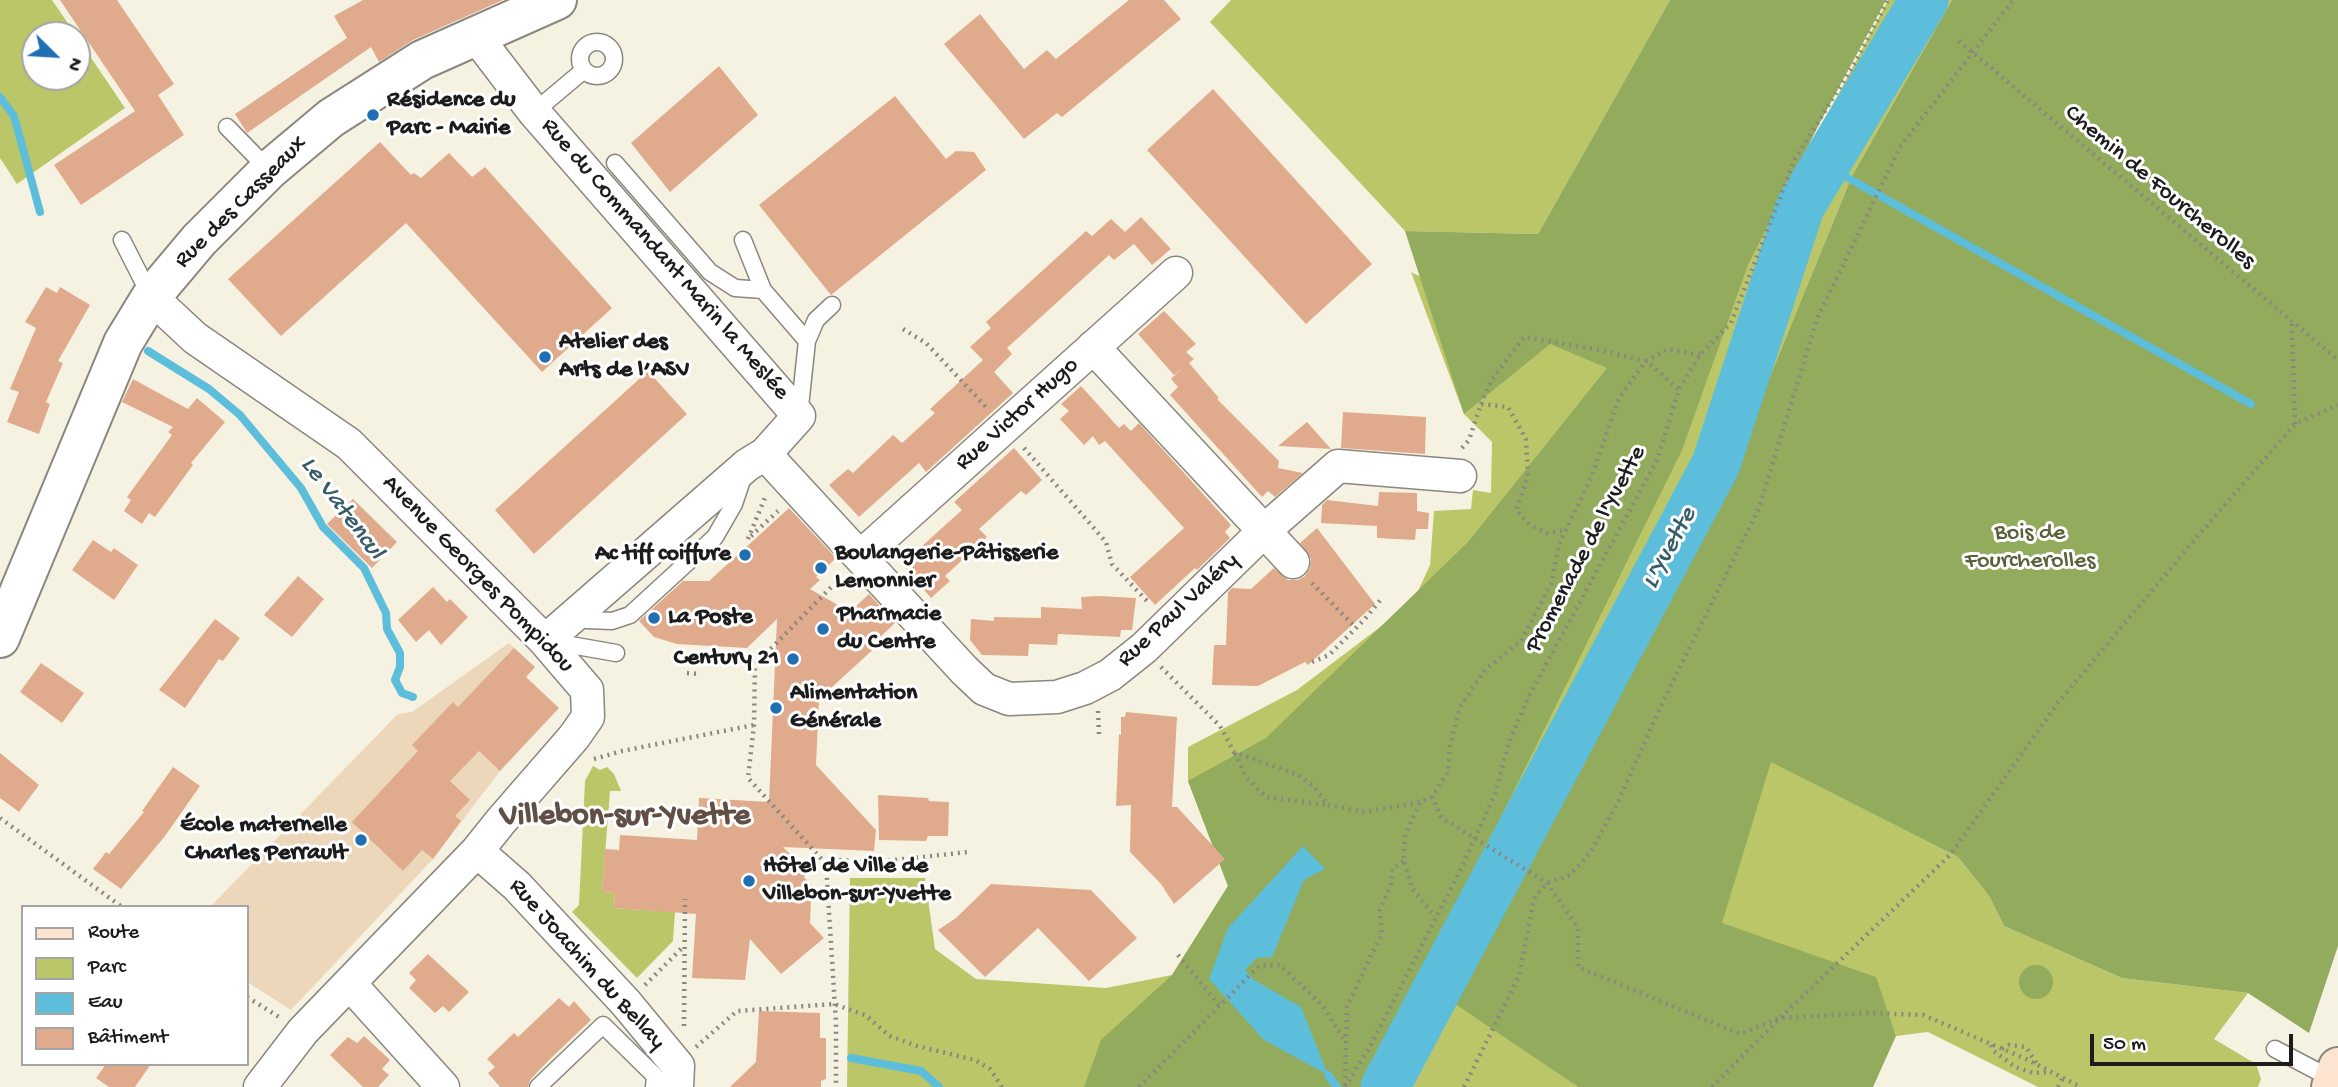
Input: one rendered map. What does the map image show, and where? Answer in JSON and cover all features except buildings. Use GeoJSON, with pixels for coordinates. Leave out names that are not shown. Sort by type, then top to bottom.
{"type":"FeatureCollection","features":[{"type":"Feature","properties":{"kind":"street","name":"Rue des Casseaux"},"geometry":{"type":"LineString","coordinates":[[0,638],[123,343],[151,297],[199,240],[269,170],[331,118],[422,60],[557,0]]}},
{"type":"Feature","properties":{"kind":"street","name":"Rue du Commandant Marin la Meslée"},"geometry":{"type":"LineString","coordinates":[[475,35],[534,111],[799,416],[756,459],[545,641]]}},
{"type":"Feature","properties":{"kind":"street","name":"Rue Victor Hugo"},"geometry":{"type":"LineString","coordinates":[[860,557],[1177,273]]}},
{"type":"Feature","properties":{"kind":"street","name":"Avenue Georges Pompidou"},"geometry":{"type":"LineString","coordinates":[[151,297],[195,338],[349,444],[545,641],[587,690],[588,717],[574,737],[477,851],[303,1031],[260,1087]]}},
{"type":"Feature","properties":{"kind":"street"},"geometry":{"type":"LineString","coordinates":[[1093,347],[1293,562]]}},
{"type":"Feature","properties":{"kind":"street","name":"Rue Paul Valéry"},"geometry":{"type":"LineString","coordinates":[[756,459],[800,490],[984,689],[1009,699],[1057,697],[1085,688],[1110,675],[1144,648],[1265,530],[1338,466],[1460,476]]}},
{"type":"Feature","properties":{"kind":"street","name":"Rue Joachim du Bellay"},"geometry":{"type":"LineString","coordinates":[[477,851],[517,886],[626,1003],[685,1060]]}},
{"type":"Feature","properties":{"kind":"street"},"geometry":{"type":"LineString","coordinates":[[350,984],[443,1087]]}},
{"type":"Feature","properties":{"kind":"lane"},"geometry":{"type":"LineString","coordinates":[[534,111],[584,70]]}},
{"type":"Feature","properties":{"kind":"lane"},"geometry":{"type":"LineString","coordinates":[[227,127],[269,170]]}},
{"type":"Feature","properties":{"kind":"lane"},"geometry":{"type":"LineString","coordinates":[[615,163],[710,272],[735,288],[763,290]]}},
{"type":"Feature","properties":{"kind":"lane"},"geometry":{"type":"LineString","coordinates":[[122,240],[151,297]]}},
{"type":"Feature","properties":{"kind":"lane"},"geometry":{"type":"LineString","coordinates":[[743,240],[763,290],[807,341]]}},
{"type":"Feature","properties":{"kind":"lane"},"geometry":{"type":"LineString","coordinates":[[799,416],[807,341],[816,320],[832,305]]}},
{"type":"Feature","properties":{"kind":"lane"},"geometry":{"type":"LineString","coordinates":[[545,641],[616,653]]}},
{"type":"Feature","properties":{"kind":"lane"},"geometry":{"type":"LineString","coordinates":[[538,1087],[603,1025],[655,1076],[654,1087]]}},
{"type":"Feature","properties":{"kind":"lane"},"geometry":{"type":"LineString","coordinates":[[2275,1049],[2334,1078]]}},
{"type":"Feature","properties":{"kind":"path","name":"Promenade de l'Yvette"},"geometry":{"type":"LineString","coordinates":[[1345,1087],[1371,1045],[1460,871],[1494,794],[1509,742],[1530,694],[1657,460],[1679,389],[1700,355],[1731,323],[1795,159],[1856,63],[1888,0]]}},
{"type":"Feature","properties":{"kind":"path"},"geometry":{"type":"LineString","coordinates":[[1464,1087],[1519,976],[1534,899],[1547,883],[1570,875],[1590,853],[1617,804],[1665,697],[1759,508],[1817,319],[1900,146],[2012,0]]}},
{"type":"Feature","properties":{"kind":"path","name":"Chemin de Fourcherolles"},"geometry":{"type":"LineString","coordinates":[[1959,41],[2338,360]]}},
{"type":"Feature","properties":{"kind":"path"},"geometry":{"type":"LineString","coordinates":[[2292,323],[2295,425]]}},
{"type":"Feature","properties":{"kind":"path"},"geometry":{"type":"LineString","coordinates":[[903,329],[926,343],[1005,427],[1105,542],[1112,564],[1168,624]]}},
{"type":"Feature","properties":{"kind":"path"},"geometry":{"type":"LineString","coordinates":[[1460,476],[1459,451],[1469,440],[1491,381],[1524,337],[1646,360],[1679,389]]}},
{"type":"Feature","properties":{"kind":"path"},"geometry":{"type":"LineString","coordinates":[[1144,648],[1194,703],[1220,726],[1246,776],[1266,797],[1365,812],[1420,802],[1432,797],[1448,772],[1450,746],[1460,707],[1485,670],[1521,641],[1551,584],[1559,544],[1591,478],[1619,398],[1646,360],[1668,349],[1700,355]]}},
{"type":"Feature","properties":{"kind":"path"},"geometry":{"type":"LineString","coordinates":[[1481,404],[1507,407],[1527,439],[1528,476],[1516,510],[1530,525],[1548,533],[1566,530]]}},
{"type":"Feature","properties":{"kind":"path"},"geometry":{"type":"LineString","coordinates":[[1712,1087],[1950,855],[2057,704],[2295,425],[2338,405]]}},
{"type":"Feature","properties":{"kind":"path"},"geometry":{"type":"LineString","coordinates":[[748,539],[800,490]]}},
{"type":"Feature","properties":{"kind":"path"},"geometry":{"type":"LineString","coordinates":[[836,1087],[836,1023],[826,864],[748,778],[754,725],[755,664],[860,557]]}},
{"type":"Feature","properties":{"kind":"path"},"geometry":{"type":"LineString","coordinates":[[1293,562],[1355,627]]}},
{"type":"Feature","properties":{"kind":"path"},"geometry":{"type":"LineString","coordinates":[[1312,662],[1329,655],[1382,598]]}},
{"type":"Feature","properties":{"kind":"path"},"geometry":{"type":"LineString","coordinates":[[687,673],[701,674]]}},
{"type":"Feature","properties":{"kind":"path"},"geometry":{"type":"LineString","coordinates":[[594,759],[754,725]]}},
{"type":"Feature","properties":{"kind":"path"},"geometry":{"type":"LineString","coordinates":[[1234,752],[1299,775],[1313,786],[1328,805]]}},
{"type":"Feature","properties":{"kind":"path"},"geometry":{"type":"LineString","coordinates":[[1432,797],[1442,818],[1547,883],[1578,928],[1578,967],[1740,1034],[1780,1018],[1869,1013],[1923,1015],[2038,1065],[2081,1087]]}},
{"type":"Feature","properties":{"kind":"path"},"geometry":{"type":"LineString","coordinates":[[1420,802],[1405,836],[1404,861],[1412,888],[1435,917]]}},
{"type":"Feature","properties":{"kind":"path"},"geometry":{"type":"LineString","coordinates":[[0,818],[119,905]]}},
{"type":"Feature","properties":{"kind":"path"},"geometry":{"type":"LineString","coordinates":[[826,864],[839,860],[876,862],[968,852]]}},
{"type":"Feature","properties":{"kind":"path"},"geometry":{"type":"LineString","coordinates":[[1345,1087],[1347,1007],[1382,935],[1380,910],[1391,884],[1392,869],[1404,861]]}},
{"type":"Feature","properties":{"kind":"path"},"geometry":{"type":"LineString","coordinates":[[684,1034],[685,899]]}},
{"type":"Feature","properties":{"kind":"path"},"geometry":{"type":"LineString","coordinates":[[626,1003],[684,946]]}},
{"type":"Feature","properties":{"kind":"path"},"geometry":{"type":"LineString","coordinates":[[1178,955],[1219,1005]]}},
{"type":"Feature","properties":{"kind":"path"},"geometry":{"type":"LineString","coordinates":[[1139,1087],[1259,965],[1280,965],[1323,1006],[1346,1044]]}},
{"type":"Feature","properties":{"kind":"path"},"geometry":{"type":"LineString","coordinates":[[248,998],[303,1031]]}},
{"type":"Feature","properties":{"kind":"path"},"geometry":{"type":"LineString","coordinates":[[685,1060],[737,1011],[834,1004],[865,1015],[890,1036],[917,1046],[975,1060],[990,1069],[1002,1087]]}},
{"type":"Feature","properties":{"kind":"path"},"geometry":{"type":"LineString","coordinates":[[1990,1044],[1994,1051],[2015,1066],[2033,1073],[2050,1072]]}},
{"type":"Feature","properties":{"kind":"path"},"geometry":{"type":"LineString","coordinates":[[2002,1049],[2009,1045],[2026,1047],[2038,1065]]}},
{"type":"Feature","properties":{"kind":"path"},"geometry":{"type":"LineString","coordinates":[[2058,1087],[2063,1078]]}},
{"type":"Feature","properties":{"kind":"shaded area","name":"École maternelle Charles Perrault"},"geometry":{"type":"Polygon","coordinates":[[[509,643],[535,667],[519,684],[500,771],[433,859],[291,1010],[248,983],[248,905],[212,905],[398,714],[412,712],[509,643]]]}},
{"type":"Feature","properties":{"kind":"green space"},"geometry":{"type":"Polygon","coordinates":[[[0,0],[52,0],[66,21],[21,21],[21,91],[91,91],[91,58],[125,108],[17,184],[0,158],[0,0]]]}},
{"type":"Feature","properties":{"kind":"green space"},"geometry":{"type":"Polygon","coordinates":[[[1231,0],[1670,0],[1538,234],[1405,231],[1210,22],[1231,0]]]}},
{"type":"Feature","properties":{"kind":"green space"},"geometry":{"type":"Polygon","coordinates":[[[1670,0],[1886,0],[1819,124],[1748,265],[1682,450],[1399,1024],[1361,1087],[1084,1087],[1101,1040],[1172,975],[1228,886],[1188,781],[1266,738],[1468,542],[1607,368],[1550,344],[1464,414],[1405,231],[1538,234],[1670,0]]]}},
{"type":"Feature","properties":{"kind":"green space"},"geometry":{"type":"Polygon","coordinates":[[[1886,0],[1819,124],[1773,218],[1888,0],[1952,0],[1852,176],[1762,396],[1613,687],[1479,932],[1442,994],[1578,1087],[847,1087],[850,878],[925,878],[935,949],[976,979],[1106,988],[1172,975],[1228,886],[1188,781],[1188,747],[1297,690],[1413,602],[1430,565],[1434,511],[1471,509],[1473,490],[1491,493],[1492,442],[1464,414],[1411,272],[1608,367],[1886,0]]]}},
{"type":"Feature","properties":{"kind":"green space","name":"Bois de Fourcherolles"},"geometry":{"type":"Polygon","coordinates":[[[1952,0],[2338,0],[2338,946],[2309,1033],[2248,993],[2122,978],[2004,926],[1989,896],[1958,857],[1771,762],[1722,923],[1876,977],[1896,1036],[1873,1087],[1578,1087],[1442,995],[1613,687],[1762,396],[1852,176],[1952,0]]]}},
{"type":"Feature","properties":{"kind":"green space"},"geometry":{"type":"Polygon","coordinates":[[[1770,761],[1958,857],[1989,896],[2004,926],[2122,978],[2248,993],[2214,1039],[2256,1064],[2261,1079],[2258,1087],[2038,1087],[1928,1032],[1896,1036],[1875,977],[1721,924],[1770,761]]]}},
{"type":"Feature","properties":{"kind":"green space"},"geometry":{"type":"Polygon","coordinates":[[[593,766],[600,770],[607,767],[614,774],[621,791],[610,791],[602,892],[615,893],[614,908],[675,912],[673,941],[637,978],[572,912],[579,905],[585,781],[593,766]]]}},
{"type":"Feature","properties":{"kind":"green space"},"geometry":{"type":"Polygon","coordinates":[[[2036,965],[2048,970],[2053,982],[2048,994],[2036,999],[2024,994],[2019,982],[2024,970],[2036,965]]]}},
{"type":"Feature","properties":{"kind":"water"},"geometry":{"type":"Polygon","coordinates":[[[1303,846],[1325,869],[1304,880],[1272,957],[1257,958],[1245,970],[1254,980],[1301,1007],[1328,1075],[1264,1040],[1209,979],[1228,928],[1303,846]]]}},
{"type":"Feature","properties":{"kind":"waterway","name":"L'Yvette"},"geometry":{"type":"LineString","coordinates":[[1385,1087],[1716,464],[1800,207],[1924,0]]}},
{"type":"Feature","properties":{"kind":"waterway"},"geometry":{"type":"LineString","coordinates":[[0,97],[14,116],[40,212]]}},
{"type":"Feature","properties":{"kind":"waterway"},"geometry":{"type":"LineString","coordinates":[[1825,165],[2251,404]]}},
{"type":"Feature","properties":{"kind":"waterway","name":"Le Vatencul"},"geometry":{"type":"LineString","coordinates":[[148,351],[209,389],[240,415],[301,488],[323,527],[364,568],[386,613],[387,629],[400,653],[400,667],[395,680],[402,693],[413,697]]}},
{"type":"Feature","properties":{"kind":"waterway"},"geometry":{"type":"LineString","coordinates":[[851,1058],[921,1071],[939,1087]]}},
{"type":"Feature","properties":{"kind":"waterway"},"geometry":{"type":"LineString","coordinates":[[1328,1075],[1337,1087]]}},
{"type":"Feature","properties":{"kind":"place","name":"Résidence du Parc - Mairie"},"geometry":{"type":"Point","coordinates":[373,115]}},
{"type":"Feature","properties":{"kind":"place","name":"Atelier des Arts de l’ASV"},"geometry":{"type":"Point","coordinates":[545,357]}},
{"type":"Feature","properties":{"kind":"place","name":"Ac tiff coiffure"},"geometry":{"type":"Point","coordinates":[745,555]}},
{"type":"Feature","properties":{"kind":"place","name":"Boulangerie-Pâtisserie Lemonnier"},"geometry":{"type":"Point","coordinates":[821,568]}},
{"type":"Feature","properties":{"kind":"place","name":"La Poste"},"geometry":{"type":"Point","coordinates":[654,618]}},
{"type":"Feature","properties":{"kind":"place","name":"Pharmacie du Centre"},"geometry":{"type":"Point","coordinates":[823,629]}},
{"type":"Feature","properties":{"kind":"place","name":"Century 21"},"geometry":{"type":"Point","coordinates":[793,659]}},
{"type":"Feature","properties":{"kind":"place","name":"Alimentation Générale"},"geometry":{"type":"Point","coordinates":[776,708]}},
{"type":"Feature","properties":{"kind":"place","name":"École maternelle Charles Perrault"},"geometry":{"type":"Point","coordinates":[361,840]}},
{"type":"Feature","properties":{"kind":"place","name":"Hôtel de Ville de Villebon-sur-Yvette"},"geometry":{"type":"Point","coordinates":[749,881]}},
{"type":"Feature","properties":{"kind":"district","name":"Villebon-sur-Yvette"},"geometry":{"type":"Point","coordinates":[625,818]}}]}
